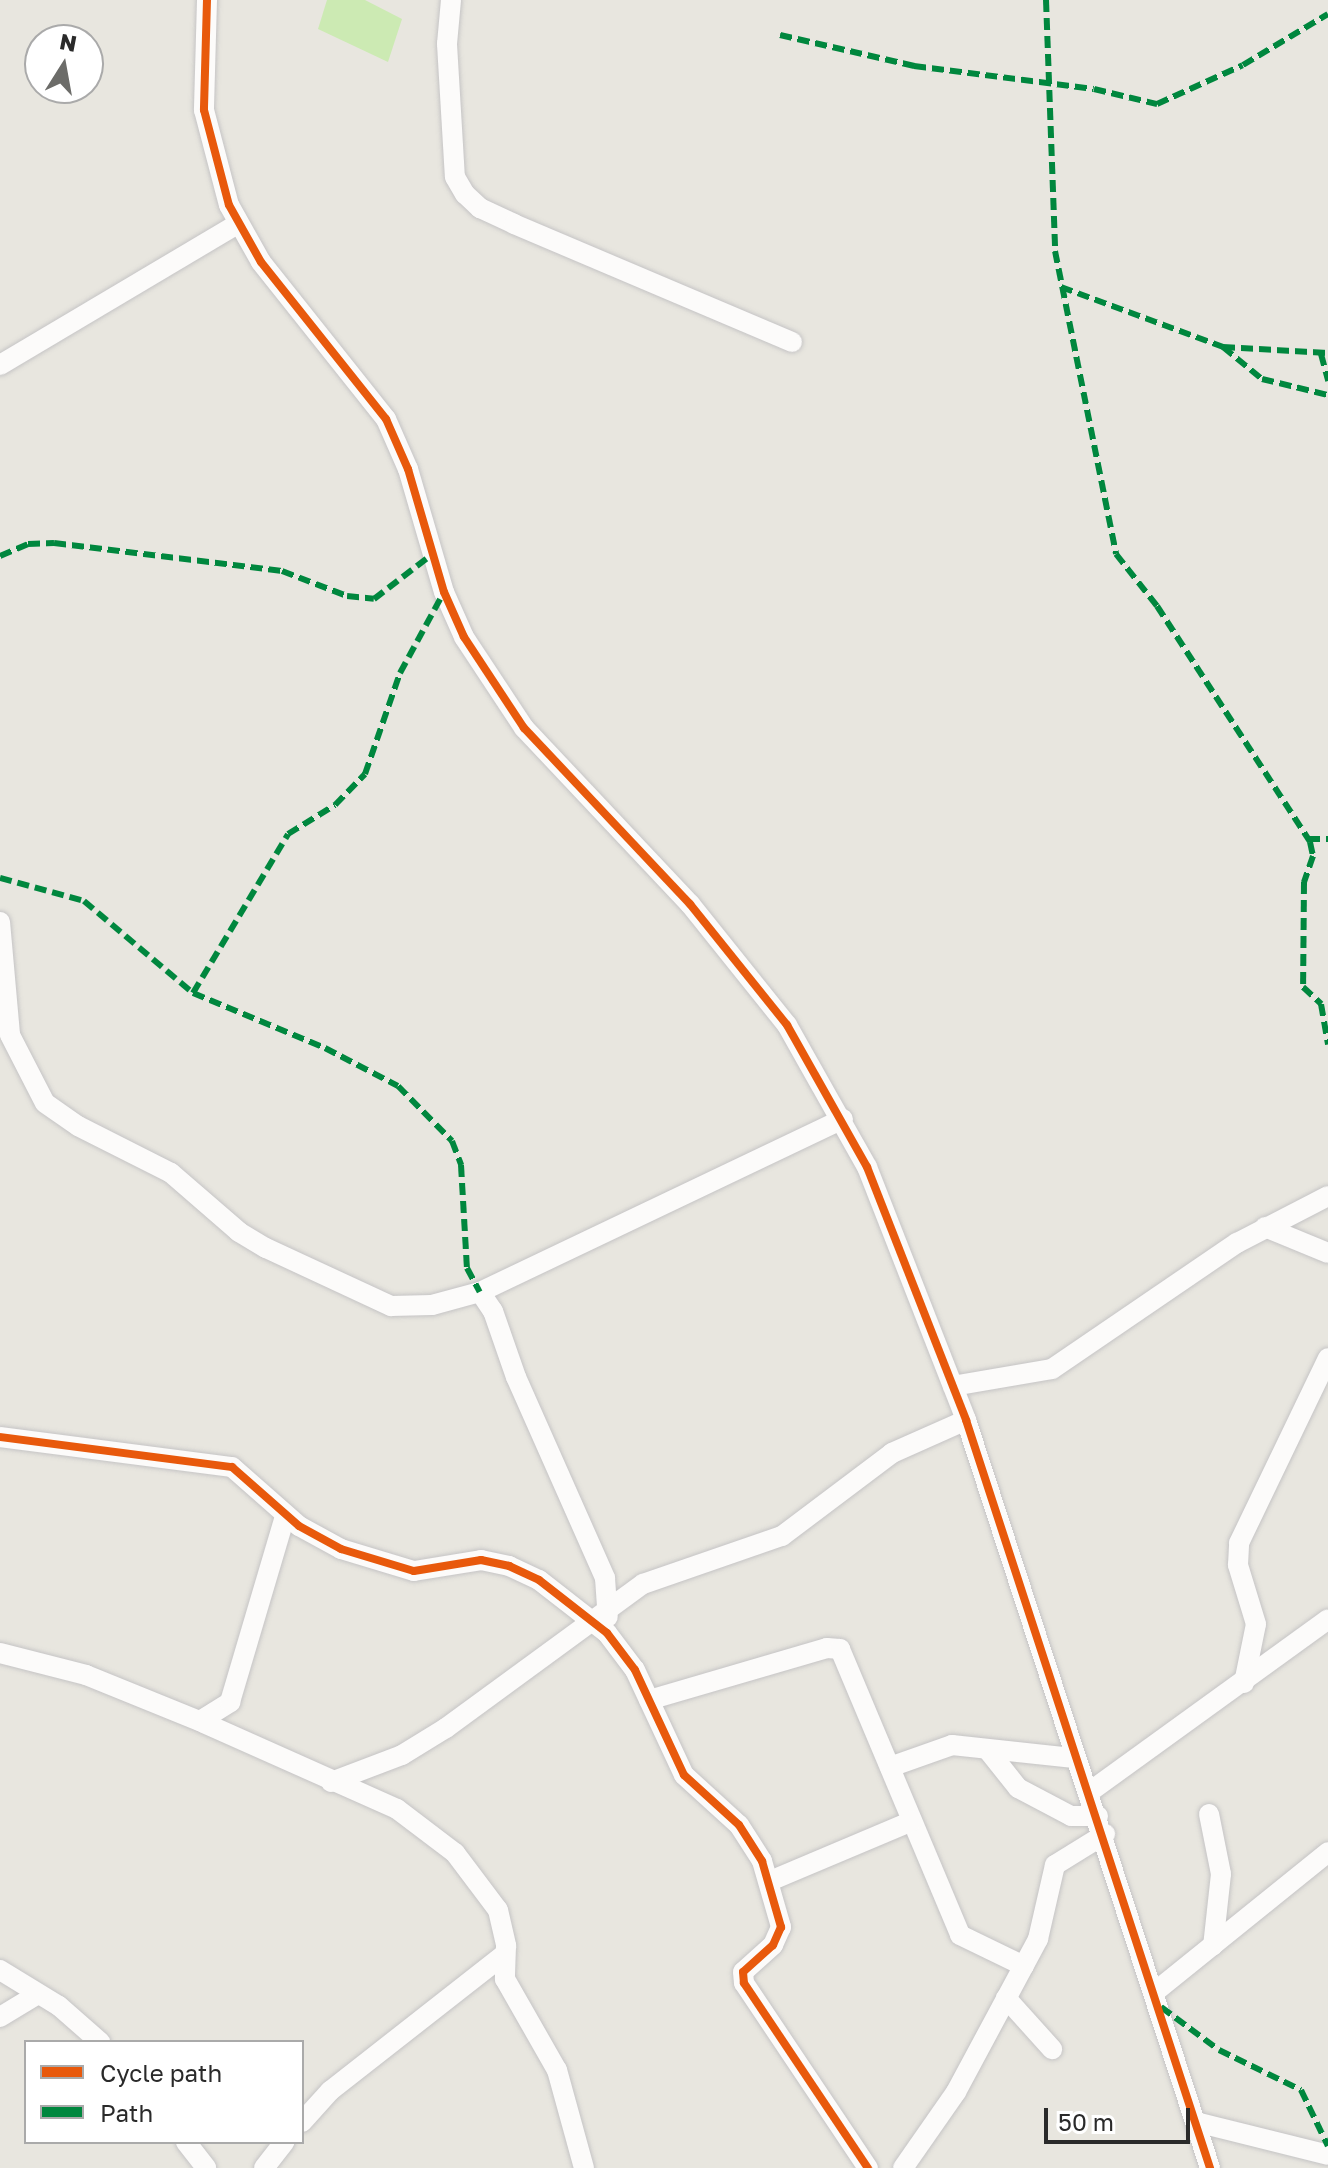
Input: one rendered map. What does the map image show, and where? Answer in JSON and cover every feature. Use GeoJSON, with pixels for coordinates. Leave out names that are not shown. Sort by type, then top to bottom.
{"type":"FeatureCollection","features":[{"type":"Feature","properties":{"kind":"street"},"geometry":{"type":"LineString","coordinates":[[207,0],[204,110],[219,177],[237,224],[386,419],[408,469],[444,592],[494,685],[568,781],[690,904],[768,1001],[843,1119],[867,1167],[966,1420],[1074,1758],[1101,1825],[1156,1991],[1210,2168]]}},
{"type":"Feature","properties":{"kind":"street"},"geometry":{"type":"LineString","coordinates":[[451,0],[447,44],[455,177],[465,194],[480,208],[514,224],[792,342]]}},
{"type":"Feature","properties":{"kind":"street"},"geometry":{"type":"LineString","coordinates":[[0,365],[237,224]]}},
{"type":"Feature","properties":{"kind":"street"},"geometry":{"type":"LineString","coordinates":[[0,922],[10,1035],[36,1090],[56,1112],[171,1173],[266,1248],[371,1298],[413,1307],[480,1292],[843,1119]]}},
{"type":"Feature","properties":{"kind":"street"},"geometry":{"type":"LineString","coordinates":[[953,1386],[1052,1369],[1265,1227],[1328,1196]]}},
{"type":"Feature","properties":{"kind":"street"},"geometry":{"type":"LineString","coordinates":[[1265,1227],[1328,1253]]}},
{"type":"Feature","properties":{"kind":"street"},"geometry":{"type":"LineString","coordinates":[[331,1782],[402,1755],[446,1728],[600,1628],[609,1606],[605,1578],[516,1377],[493,1311],[480,1292]]}},
{"type":"Feature","properties":{"kind":"street"},"geometry":{"type":"LineString","coordinates":[[1244,1683],[1256,1624],[1238,1565],[1239,1543],[1328,1358]]}},
{"type":"Feature","properties":{"kind":"street"},"geometry":{"type":"LineString","coordinates":[[609,1606],[643,1584],[782,1536],[892,1453],[966,1420]]}},
{"type":"Feature","properties":{"kind":"street"},"geometry":{"type":"LineString","coordinates":[[0,1437],[232,1467],[285,1516],[341,1549],[414,1571],[481,1560],[509,1566],[539,1580],[600,1628],[624,1651],[684,1775],[750,1838],[770,1881],[780,1935],[743,1972],[744,1983],[868,2168]]}},
{"type":"Feature","properties":{"kind":"street"},"geometry":{"type":"LineString","coordinates":[[200,1721],[230,1702],[285,1516]]}},
{"type":"Feature","properties":{"kind":"street"},"geometry":{"type":"LineString","coordinates":[[1088,1793],[1244,1683],[1328,1619]]}},
{"type":"Feature","properties":{"kind":"street"},"geometry":{"type":"LineString","coordinates":[[649,1700],[835,1648],[845,1654],[960,1935],[1024,1966]]}},
{"type":"Feature","properties":{"kind":"street"},"geometry":{"type":"LineString","coordinates":[[0,1653],[86,1675],[200,1721],[397,1809],[455,1853],[498,1910],[505,1954],[505,1979],[557,2070],[584,2168]]}},
{"type":"Feature","properties":{"kind":"street"},"geometry":{"type":"LineString","coordinates":[[890,1767],[952,1745],[1074,1758]]}},
{"type":"Feature","properties":{"kind":"street"},"geometry":{"type":"LineString","coordinates":[[987,1749],[1018,1788],[1071,1816],[1101,1825]]}},
{"type":"Feature","properties":{"kind":"street"},"geometry":{"type":"LineString","coordinates":[[1209,1814],[1221,1874],[1213,1946]]}},
{"type":"Feature","properties":{"kind":"street"},"geometry":{"type":"LineString","coordinates":[[770,1881],[912,1821]]}},
{"type":"Feature","properties":{"kind":"street"},"geometry":{"type":"LineString","coordinates":[[903,2168],[956,2092],[1038,1939],[1055,1865],[1101,1825]]}},
{"type":"Feature","properties":{"kind":"street"},"geometry":{"type":"LineString","coordinates":[[1156,1991],[1328,1852]]}},
{"type":"Feature","properties":{"kind":"street"},"geometry":{"type":"LineString","coordinates":[[304,2120],[330,2091],[505,1954]]}},
{"type":"Feature","properties":{"kind":"street"},"geometry":{"type":"LineString","coordinates":[[1,1971],[38,1994],[97,2040]]}},
{"type":"Feature","properties":{"kind":"street"},"geometry":{"type":"LineString","coordinates":[[0,2017],[38,1994]]}},
{"type":"Feature","properties":{"kind":"street"},"geometry":{"type":"LineString","coordinates":[[1006,1998],[1052,2049]]}},
{"type":"Feature","properties":{"kind":"street"},"geometry":{"type":"LineString","coordinates":[[1196,2122],[1328,2155]]}},
{"type":"Feature","properties":{"kind":"street"},"geometry":{"type":"LineString","coordinates":[[188,2144],[206,2168]]}},
{"type":"Feature","properties":{"kind":"street"},"geometry":{"type":"LineString","coordinates":[[264,2168],[282,2144]]}},
{"type":"Feature","properties":{"kind":"green space"},"geometry":{"type":"Polygon","coordinates":[[[327,0],[365,0],[402,19],[388,62],[318,29],[327,0]]]}},
{"type":"Feature","properties":{"kind":"marked path"},"geometry":{"type":"LineString","coordinates":[[1046,0],[1055,251],[1116,554],[1157,606],[1310,842],[1313,856],[1304,882],[1303,987],[1321,1004],[1328,1044]]}},
{"type":"Feature","properties":{"kind":"marked path"},"geometry":{"type":"LineString","coordinates":[[780,35],[914,66],[1094,89],[1157,104],[1243,65],[1328,14]]}},
{"type":"Feature","properties":{"kind":"marked path"},"geometry":{"type":"LineString","coordinates":[[1061,287],[1223,347],[1328,353]]}},
{"type":"Feature","properties":{"kind":"marked path"},"geometry":{"type":"LineString","coordinates":[[1223,347],[1262,379],[1328,395]]}},
{"type":"Feature","properties":{"kind":"marked path"},"geometry":{"type":"LineString","coordinates":[[1321,354],[1328,381]]}},
{"type":"Feature","properties":{"kind":"marked path"},"geometry":{"type":"LineString","coordinates":[[0,556],[28,544],[54,543],[282,571],[347,596],[374,599],[434,553]]}},
{"type":"Feature","properties":{"kind":"marked path"},"geometry":{"type":"LineString","coordinates":[[193,993],[288,834],[335,805],[365,774],[400,673],[444,592]]}},
{"type":"Feature","properties":{"kind":"marked path"},"geometry":{"type":"LineString","coordinates":[[1308,839],[1328,839]]}},
{"type":"Feature","properties":{"kind":"marked path"},"geometry":{"type":"LineString","coordinates":[[0,878],[84,901],[193,993],[325,1048],[398,1086],[452,1141],[461,1165],[467,1268],[480,1292]]}},
{"type":"Feature","properties":{"kind":"marked path"},"geometry":{"type":"LineString","coordinates":[[1161,2007],[1219,2050],[1301,2090],[1328,2146]]}},
{"type":"Feature","properties":{"kind":"cycle path"},"geometry":{"type":"LineString","coordinates":[[207,0],[204,110],[229,205],[261,262],[386,419],[408,469],[444,592],[464,637],[524,728],[690,904],[787,1025],[867,1167],[966,1420],[1210,2168]]}},
{"type":"Feature","properties":{"kind":"cycle path"},"geometry":{"type":"LineString","coordinates":[[0,1437],[232,1467],[299,1526],[341,1549],[414,1571],[481,1560],[509,1566],[539,1580],[607,1633],[635,1670],[684,1775],[739,1825],[762,1861],[781,1927],[773,1945],[743,1972],[744,1983],[868,2168]]}}]}
